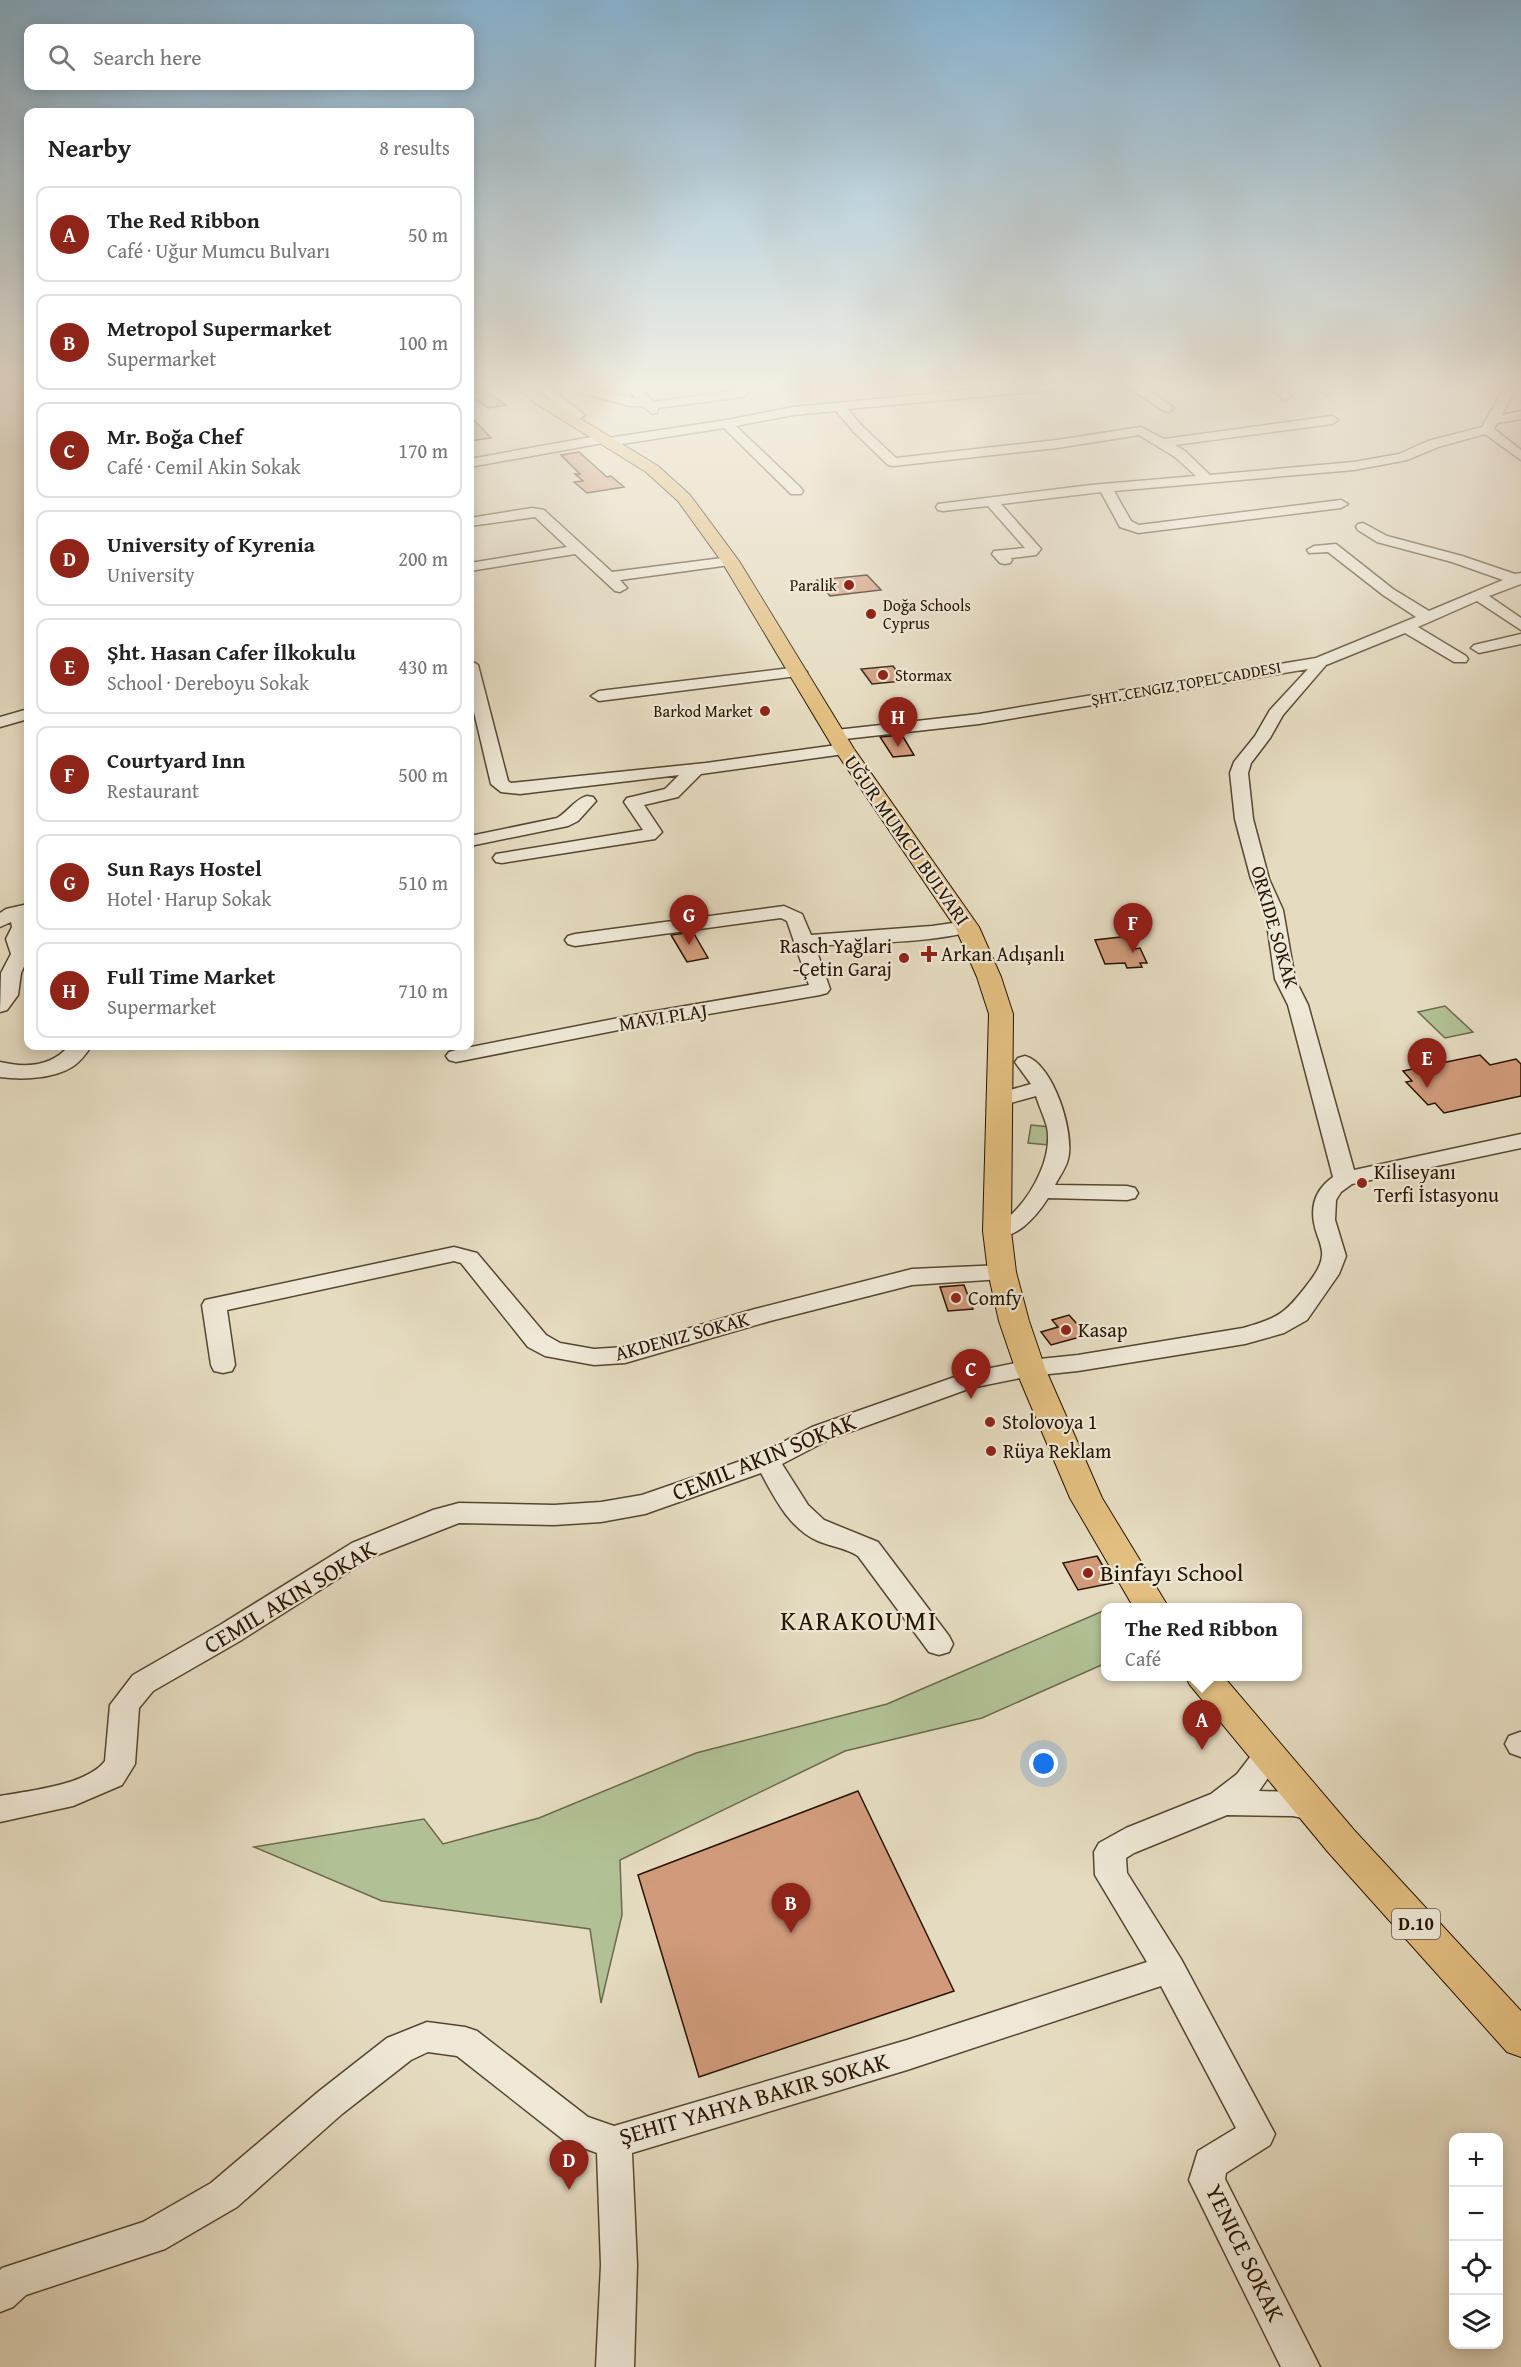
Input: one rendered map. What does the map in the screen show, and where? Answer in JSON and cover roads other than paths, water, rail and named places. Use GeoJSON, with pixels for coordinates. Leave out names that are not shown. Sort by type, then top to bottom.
{"type":"FeatureCollection","features":[{"type":"Feature","properties":{"kind":"main road"},"geometry":{"type":"LineString","coordinates":[[680,493],[730,561],[840,742],[967,927],[989,977],[1001,1014],[997,1231],[1002,1272],[1014,1321],[1030,1368],[1086,1498],[1149,1603]]}},
{"type":"Feature","properties":{"kind":"main road","name":"D.10"},"geometry":{"type":"LineString","coordinates":[[1205,1681],[1312,1808],[1521,2039]]}},
{"type":"Feature","properties":{"kind":"street"},"geometry":{"type":"LineString","coordinates":[[943,507],[1058,493]]}},
{"type":"Feature","properties":{"kind":"street"},"geometry":{"type":"LineString","coordinates":[[1109,493],[1125,524],[1138,529],[1341,504]]}},
{"type":"Feature","properties":{"kind":"street"},"geometry":{"type":"LineString","coordinates":[[991,501],[1034,549],[1031,552],[999,554],[1005,560]]}},
{"type":"Feature","properties":{"kind":"street"},"geometry":{"type":"LineString","coordinates":[[474,521],[532,512],[539,513],[620,588]]}},
{"type":"Feature","properties":{"kind":"street"},"geometry":{"type":"LineString","coordinates":[[1363,527],[1382,539],[1457,559],[1519,579]]}},
{"type":"Feature","properties":{"kind":"street"},"geometry":{"type":"LineString","coordinates":[[1314,549],[1331,547],[1388,592],[1427,617]]}},
{"type":"Feature","properties":{"kind":"street"},"geometry":{"type":"LineString","coordinates":[[474,566],[578,549]]}},
{"type":"Feature","properties":{"kind":"street"},"geometry":{"type":"LineString","coordinates":[[609,577],[730,561]]}},
{"type":"Feature","properties":{"kind":"street","name":"ŞHT. CENGIZ TOPEL CADDESI"},"geometry":{"type":"LineString","coordinates":[[474,681],[500,784],[507,788],[530,788],[708,766],[1319,662],[1519,579]]}},
{"type":"Feature","properties":{"kind":"street"},"geometry":{"type":"LineString","coordinates":[[1479,596],[1521,628],[1479,648]]}},
{"type":"Feature","properties":{"kind":"street"},"geometry":{"type":"LineString","coordinates":[[1405,627],[1460,659]]}},
{"type":"Feature","properties":{"kind":"street","name":"ORKIDE SOKAK"},"geometry":{"type":"LineString","coordinates":[[1319,662],[1316,669],[1276,713],[1262,738],[1243,762],[1239,773],[1244,819],[1260,879],[1275,910],[1285,979],[1298,1005],[1345,1179]]}},
{"type":"Feature","properties":{"kind":"street"},"geometry":{"type":"LineString","coordinates":[[599,696],[799,672]]}},
{"type":"Feature","properties":{"kind":"street"},"geometry":{"type":"LineString","coordinates":[[0,723],[24,715]]}},
{"type":"Feature","properties":{"kind":"street"},"geometry":{"type":"LineString","coordinates":[[502,858],[649,835],[653,832],[633,802],[672,793],[681,785],[689,772],[708,766]]}},
{"type":"Feature","properties":{"kind":"street"},"geometry":{"type":"LineString","coordinates":[[474,840],[562,822],[572,817],[587,801]]}},
{"type":"Feature","properties":{"kind":"street"},"geometry":{"type":"LineString","coordinates":[[0,921],[13,913],[24,911],[22,927],[16,939],[21,954],[11,973],[8,995],[0,1006]]}},
{"type":"Feature","properties":{"kind":"street"},"geometry":{"type":"LineString","coordinates":[[575,940],[778,912],[790,914],[795,918],[805,941],[932,932],[967,927]]}},
{"type":"Feature","properties":{"kind":"street","name":"MAVI PLAJ"},"geometry":{"type":"LineString","coordinates":[[456,1056],[622,1023],[820,989],[805,941]]}},
{"type":"Feature","properties":{"kind":"street"},"geometry":{"type":"LineString","coordinates":[[0,1068],[10,1072],[47,1068],[65,1062],[77,1050]]}},
{"type":"Feature","properties":{"kind":"street"},"geometry":{"type":"LineString","coordinates":[[997,1231],[1019,1220],[1040,1191],[1057,1159],[1058,1128],[1037,1075],[1025,1062]]}},
{"type":"Feature","properties":{"kind":"street"},"geometry":{"type":"LineString","coordinates":[[1000,1100],[1043,1087]]}},
{"type":"Feature","properties":{"kind":"street"},"geometry":{"type":"LineString","coordinates":[[1345,1179],[1521,1141]]}},
{"type":"Feature","properties":{"kind":"street","name":"CEMIL AKIN SOKAK"},"geometry":{"type":"LineString","coordinates":[[0,1809],[73,1794],[111,1776],[120,1764],[125,1705],[143,1683],[230,1633],[362,1550],[442,1517],[459,1513],[554,1515],[601,1512],[645,1504],[767,1461],[821,1433],[966,1381],[1030,1368],[1078,1363],[1245,1336],[1275,1327],[1298,1314],[1327,1274],[1334,1256],[1324,1220],[1325,1200],[1332,1188],[1345,1179]]}},
{"type":"Feature","properties":{"kind":"street"},"geometry":{"type":"LineString","coordinates":[[1040,1191],[1127,1193]]}},
{"type":"Feature","properties":{"kind":"street","name":"AKDENIZ SOKAK"},"geometry":{"type":"LineString","coordinates":[[223,1365],[214,1305],[454,1254],[469,1258],[537,1341],[554,1350],[594,1357],[625,1355],[764,1315],[912,1277],[1002,1272]]}},
{"type":"Feature","properties":{"kind":"street"},"geometry":{"type":"LineString","coordinates":[[767,1461],[805,1522],[826,1534],[858,1542],[868,1549],[939,1644]]}},
{"type":"Feature","properties":{"kind":"street"},"geometry":{"type":"LineString","coordinates":[[0,2294],[15,2281],[152,2237],[224,2195],[330,2103],[382,2062],[399,2049],[427,2037],[465,2042],[577,2130],[614,2142],[907,2055],[1168,1969],[1111,1875],[1110,1852],[1127,1840],[1223,1802],[1255,1775],[1268,1756]]}},
{"type":"Feature","properties":{"kind":"street"},"geometry":{"type":"LineString","coordinates":[[1223,1802],[1293,1804],[1312,1808]]}},
{"type":"Feature","properties":{"kind":"street","name":"YENICE SOKAK"},"geometry":{"type":"LineString","coordinates":[[1168,1969],[1258,2134],[1210,2163],[1207,2180],[1301,2367]]}},
{"type":"Feature","properties":{"kind":"street"},"geometry":{"type":"LineString","coordinates":[[614,2142],[619,2265],[615,2367]]}},
{"type":"Feature","properties":{"kind":"place","name":"Paralik"},"geometry":{"type":"Point","coordinates":[849,585]}},
{"type":"Feature","properties":{"kind":"place","name":"Doğa Schools Cyprus"},"geometry":{"type":"Point","coordinates":[871,614]}},
{"type":"Feature","properties":{"kind":"place","name":"Stormax"},"geometry":{"type":"Point","coordinates":[883,675]}},
{"type":"Feature","properties":{"kind":"place","name":"Barkod Market"},"geometry":{"type":"Point","coordinates":[765,711]}},
{"type":"Feature","properties":{"kind":"place","name":"Full Time Market"},"geometry":{"type":"Point","coordinates":[898,747]}},
{"type":"Feature","properties":{"kind":"place","name":"Sun Rays Hostel"},"geometry":{"type":"Point","coordinates":[689,945]}},
{"type":"Feature","properties":{"kind":"place","name":"Courtyard Inn"},"geometry":{"type":"Point","coordinates":[1133,953]}},
{"type":"Feature","properties":{"kind":"place","name":"Arkan Adışanlı"},"geometry":{"type":"Point","coordinates":[929,954]}},
{"type":"Feature","properties":{"kind":"place","name":"Rasch Yağlari -Çetin Garaj"},"geometry":{"type":"Point","coordinates":[904,958]}},
{"type":"Feature","properties":{"kind":"place","name":"Şht. Hasan Cafer İlkokulu"},"geometry":{"type":"Point","coordinates":[1427,1088]}},
{"type":"Feature","properties":{"kind":"place","name":"Kiliseyanı Terfi İstasyonu"},"geometry":{"type":"Point","coordinates":[1362,1183]}},
{"type":"Feature","properties":{"kind":"place","name":"Comfy"},"geometry":{"type":"Point","coordinates":[956,1298]}},
{"type":"Feature","properties":{"kind":"place","name":"Kasap"},"geometry":{"type":"Point","coordinates":[1066,1330]}},
{"type":"Feature","properties":{"kind":"place","name":"Mr. Boğa Chef"},"geometry":{"type":"Point","coordinates":[971,1399]}},
{"type":"Feature","properties":{"kind":"place","name":"Stolovoya 1"},"geometry":{"type":"Point","coordinates":[990,1422]}},
{"type":"Feature","properties":{"kind":"place","name":"Rüya Reklam"},"geometry":{"type":"Point","coordinates":[991,1451]}},
{"type":"Feature","properties":{"kind":"place","name":"Binfayı School"},"geometry":{"type":"Point","coordinates":[1088,1573]}},
{"type":"Feature","properties":{"kind":"place","name":"The Red Ribbon"},"geometry":{"type":"Point","coordinates":[1202,1750]}},
{"type":"Feature","properties":{"kind":"place","name":"Metropol Supermarket"},"geometry":{"type":"Point","coordinates":[791,1933]}},
{"type":"Feature","properties":{"kind":"place","name":"University of Kyrenia"},"geometry":{"type":"Point","coordinates":[569,2190]}},
{"type":"Feature","properties":{"kind":"district","name":"KARAKOUMI"},"geometry":{"type":"Point","coordinates":[859,1621]}}]}
